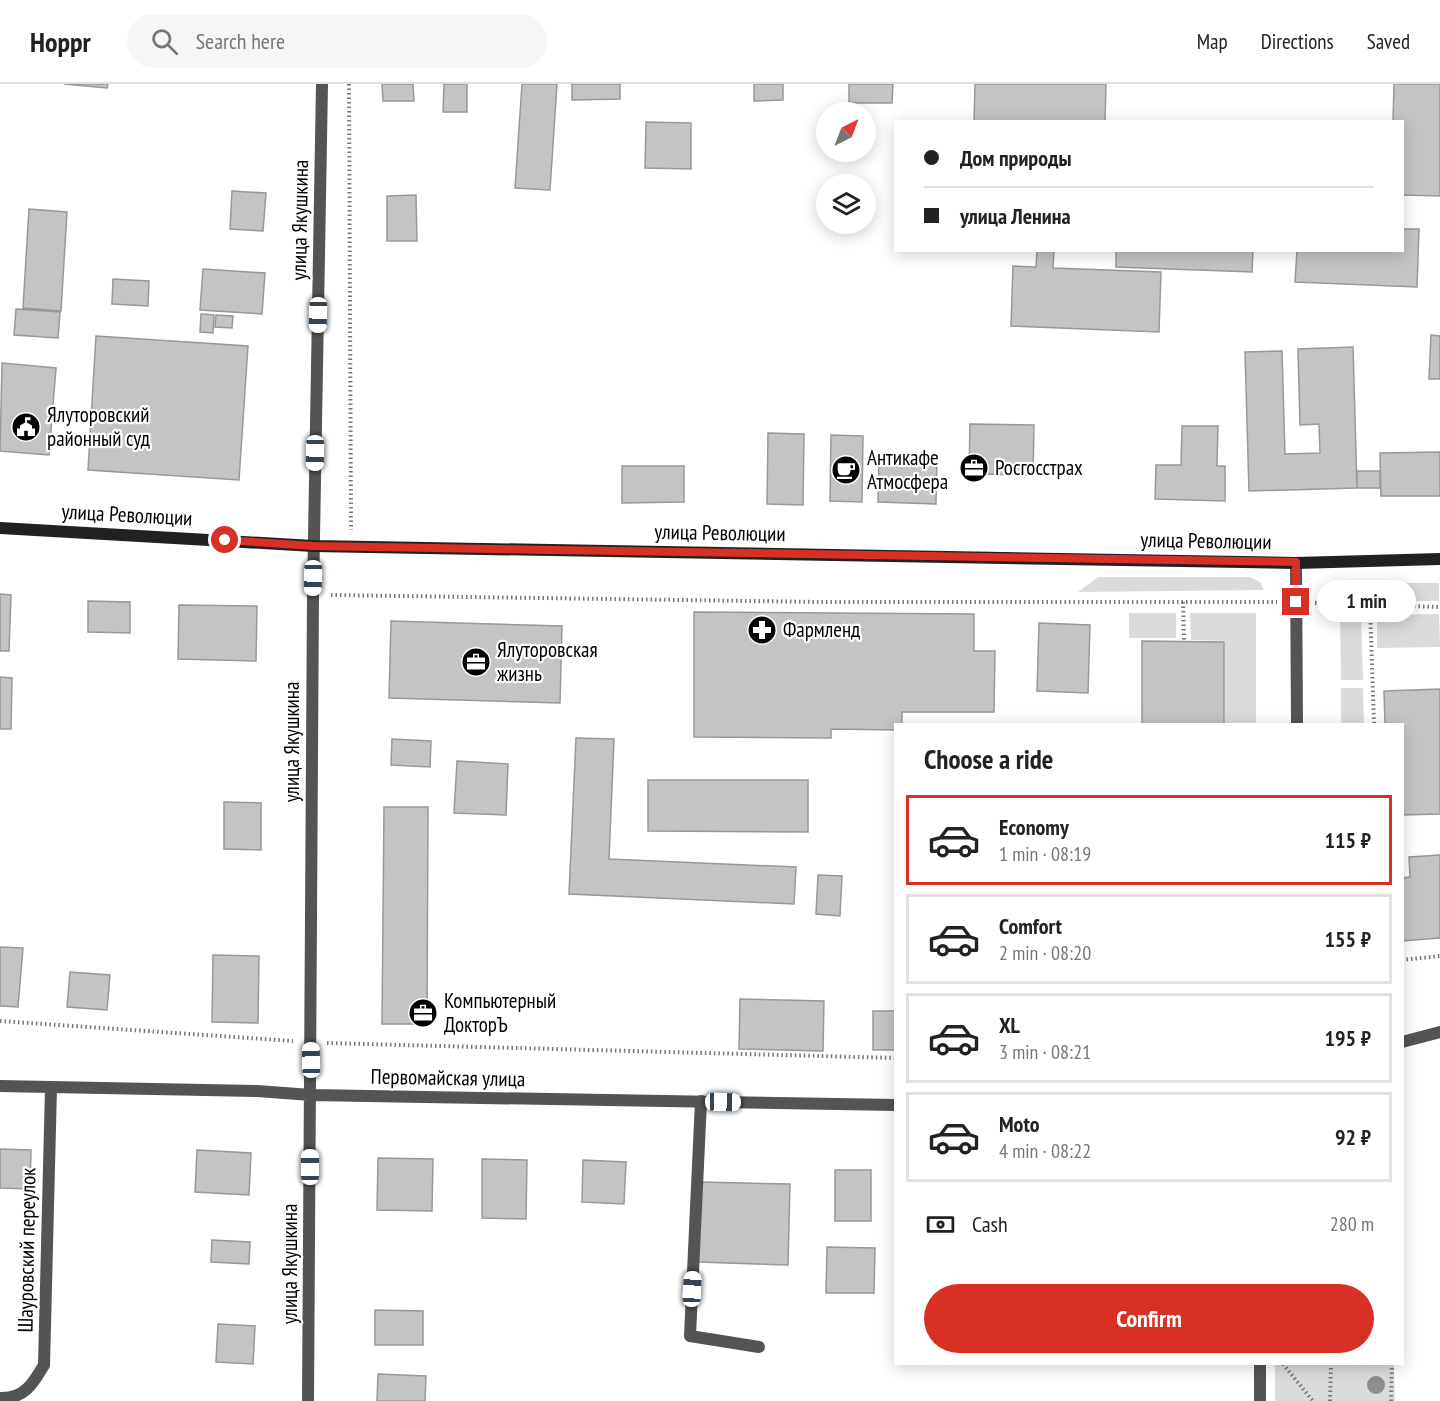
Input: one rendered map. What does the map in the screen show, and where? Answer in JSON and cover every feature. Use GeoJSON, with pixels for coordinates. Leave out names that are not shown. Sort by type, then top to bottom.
{"type":"FeatureCollection","features":[{"type":"Feature","properties":{"kind":"main road","name":"улица Революции"},"geometry":{"type":"LineString","coordinates":[[0,528],[313,546],[1296,562],[1440,559]]}},
{"type":"Feature","properties":{"kind":"street","name":"улица Якушкина"},"geometry":{"type":"LineString","coordinates":[[309,1401],[313,546],[322,84]]}},
{"type":"Feature","properties":{"kind":"street"},"geometry":{"type":"LineString","coordinates":[[1296,562],[1297,723]]}},
{"type":"Feature","properties":{"kind":"street"},"geometry":{"type":"LineString","coordinates":[[1404,1041],[1440,1032]]}},
{"type":"Feature","properties":{"kind":"street","name":"Первомайская улица"},"geometry":{"type":"LineString","coordinates":[[0,1086],[257,1090],[311,1095],[894,1105]]}},
{"type":"Feature","properties":{"kind":"street","name":"Шауровский переулок"},"geometry":{"type":"LineString","coordinates":[[8,1399],[31,1388],[44,1365],[51,1088]]}},
{"type":"Feature","properties":{"kind":"street"},"geometry":{"type":"LineString","coordinates":[[701,1101],[690,1336],[759,1347]]}},
{"type":"Feature","properties":{"kind":"street"},"geometry":{"type":"LineString","coordinates":[[1260,1365],[1260,1401]]}},
{"type":"Feature","properties":{"kind":"path"},"geometry":{"type":"LineString","coordinates":[[350,84],[351,546]]}},
{"type":"Feature","properties":{"kind":"path"},"geometry":{"type":"LineString","coordinates":[[313,594],[820,602],[1296,602],[1440,607]]}},
{"type":"Feature","properties":{"kind":"path"},"geometry":{"type":"LineString","coordinates":[[1183,602],[1184,640]]}},
{"type":"Feature","properties":{"kind":"path"},"geometry":{"type":"LineString","coordinates":[[1370,604],[1374,723]]}},
{"type":"Feature","properties":{"kind":"path"},"geometry":{"type":"LineString","coordinates":[[1404,960],[1440,957]]}},
{"type":"Feature","properties":{"kind":"path"},"geometry":{"type":"LineString","coordinates":[[0,1021],[311,1043],[894,1058]]}},
{"type":"Feature","properties":{"kind":"path"},"geometry":{"type":"LineString","coordinates":[[1284,1365],[1313,1401]]}},
{"type":"Feature","properties":{"kind":"path"},"geometry":{"type":"LineString","coordinates":[[1330,1401],[1331,1365]]}},
{"type":"Feature","properties":{"kind":"path"},"geometry":{"type":"LineString","coordinates":[[1391,1401],[1392,1365]]}},
{"type":"Feature","properties":{"kind":"shaded area"},"geometry":{"type":"Polygon","coordinates":[[[1098,577],[1250,577],[1260,582],[1264,590],[1078,592],[1098,577]]]}},
{"type":"Feature","properties":{"kind":"shaded area"},"geometry":{"type":"Polygon","coordinates":[[[1376,583],[1439,583],[1439,601],[1376,601],[1376,583]]]}},
{"type":"Feature","properties":{"kind":"shaded area"},"geometry":{"type":"Polygon","coordinates":[[[1129,613],[1176,613],[1176,638],[1129,638],[1129,613]]]}},
{"type":"Feature","properties":{"kind":"shaded area"},"geometry":{"type":"Polygon","coordinates":[[[1190,613],[1256,613],[1256,723],[1225,723],[1225,641],[1191,640],[1190,613]]]}},
{"type":"Feature","properties":{"kind":"shaded area"},"geometry":{"type":"Polygon","coordinates":[[[1340,614],[1361,614],[1363,680],[1341,680],[1340,614]]]}},
{"type":"Feature","properties":{"kind":"shaded area"},"geometry":{"type":"Polygon","coordinates":[[[1439,614],[1440,647],[1377,648],[1377,615],[1439,614]]]}},
{"type":"Feature","properties":{"kind":"shaded area"},"geometry":{"type":"Polygon","coordinates":[[[1341,688],[1363,688],[1364,723],[1341,723],[1341,688]]]}},
{"type":"Feature","properties":{"kind":"shaded area"},"geometry":{"type":"Polygon","coordinates":[[[1275,1365],[1394,1365],[1395,1401],[1275,1401],[1275,1365]]]}},
{"type":"Feature","properties":{"kind":"building"},"geometry":{"type":"Polygon","coordinates":[[[64,84],[108,84],[107,88],[64,84]]]}},
{"type":"Feature","properties":{"kind":"building"},"geometry":{"type":"Polygon","coordinates":[[[382,84],[413,84],[414,101],[383,101],[382,84]]]}},
{"type":"Feature","properties":{"kind":"building"},"geometry":{"type":"Polygon","coordinates":[[[444,84],[467,84],[467,112],[443,112],[444,84]]]}},
{"type":"Feature","properties":{"kind":"building"},"geometry":{"type":"Polygon","coordinates":[[[522,84],[557,84],[550,190],[515,188],[522,84]]]}},
{"type":"Feature","properties":{"kind":"building"},"geometry":{"type":"Polygon","coordinates":[[[572,84],[620,84],[620,99],[572,100],[572,84]]]}},
{"type":"Feature","properties":{"kind":"building"},"geometry":{"type":"Polygon","coordinates":[[[754,84],[783,84],[783,100],[754,101],[754,84]]]}},
{"type":"Feature","properties":{"kind":"building"},"geometry":{"type":"Polygon","coordinates":[[[849,84],[893,84],[892,103],[849,102],[849,84]]]}},
{"type":"Feature","properties":{"kind":"building"},"geometry":{"type":"Polygon","coordinates":[[[975,84],[1106,84],[1105,120],[974,120],[975,84]]]}},
{"type":"Feature","properties":{"kind":"building"},"geometry":{"type":"Polygon","coordinates":[[[1394,84],[1440,84],[1440,196],[1404,195],[1404,120],[1393,120],[1394,84]]]}},
{"type":"Feature","properties":{"kind":"building"},"geometry":{"type":"Polygon","coordinates":[[[646,122],[691,123],[691,169],[645,168],[646,122]]]}},
{"type":"Feature","properties":{"kind":"building"},"geometry":{"type":"Polygon","coordinates":[[[232,191],[266,193],[263,231],[230,229],[232,191]]]}},
{"type":"Feature","properties":{"kind":"building"},"geometry":{"type":"Polygon","coordinates":[[[416,195],[417,241],[387,241],[387,196],[416,195]]]}},
{"type":"Feature","properties":{"kind":"building"},"geometry":{"type":"Polygon","coordinates":[[[29,209],[67,212],[61,311],[23,308],[29,209]]]}},
{"type":"Feature","properties":{"kind":"building"},"geometry":{"type":"Polygon","coordinates":[[[1404,229],[1419,229],[1417,287],[1295,282],[1297,252],[1404,252],[1404,229]]]}},
{"type":"Feature","properties":{"kind":"building"},"geometry":{"type":"Polygon","coordinates":[[[1037,252],[1054,252],[1053,268],[1161,272],[1159,332],[1011,326],[1013,266],[1036,267],[1037,252]]]}},
{"type":"Feature","properties":{"kind":"building"},"geometry":{"type":"Polygon","coordinates":[[[1116,252],[1253,252],[1252,272],[1116,267],[1116,252]]]}},
{"type":"Feature","properties":{"kind":"building"},"geometry":{"type":"Polygon","coordinates":[[[203,269],[265,273],[262,314],[200,310],[203,269]]]}},
{"type":"Feature","properties":{"kind":"building"},"geometry":{"type":"Polygon","coordinates":[[[113,279],[149,281],[148,306],[112,304],[113,279]]]}},
{"type":"Feature","properties":{"kind":"building"},"geometry":{"type":"Polygon","coordinates":[[[16,309],[60,312],[58,338],[14,335],[16,309]]]}},
{"type":"Feature","properties":{"kind":"building"},"geometry":{"type":"Polygon","coordinates":[[[201,314],[214,315],[213,333],[200,332],[201,314]]]}},
{"type":"Feature","properties":{"kind":"building"},"geometry":{"type":"Polygon","coordinates":[[[216,315],[233,316],[232,328],[215,327],[216,315]]]}},
{"type":"Feature","properties":{"kind":"building"},"geometry":{"type":"Polygon","coordinates":[[[1431,335],[1440,336],[1440,379],[1429,379],[1431,335]]]}},
{"type":"Feature","properties":{"kind":"building"},"geometry":{"type":"Polygon","coordinates":[[[96,336],[248,346],[239,480],[88,470],[96,336]]]}},
{"type":"Feature","properties":{"kind":"building"},"geometry":{"type":"Polygon","coordinates":[[[1353,347],[1357,488],[1249,491],[1245,352],[1282,351],[1285,454],[1320,453],[1319,424],[1300,425],[1298,349],[1353,347]]]}},
{"type":"Feature","properties":{"kind":"building","name":"Ялуторовский районный суд"},"geometry":{"type":"Polygon","coordinates":[[[2,363],[56,368],[49,455],[0,451],[2,363]]]}},
{"type":"Feature","properties":{"kind":"building"},"geometry":{"type":"Polygon","coordinates":[[[970,424],[1034,425],[1033,475],[969,474],[970,424]]]}},
{"type":"Feature","properties":{"kind":"building"},"geometry":{"type":"Polygon","coordinates":[[[1182,426],[1218,426],[1217,466],[1225,466],[1225,501],[1155,499],[1156,465],[1181,465],[1182,426]]]}},
{"type":"Feature","properties":{"kind":"building"},"geometry":{"type":"Polygon","coordinates":[[[768,433],[804,434],[803,505],[767,504],[768,433]]]}},
{"type":"Feature","properties":{"kind":"building"},"geometry":{"type":"Polygon","coordinates":[[[831,435],[863,436],[862,502],[830,501],[831,435]]]}},
{"type":"Feature","properties":{"kind":"building"},"geometry":{"type":"Polygon","coordinates":[[[1440,452],[1440,496],[1381,496],[1380,453],[1440,452]]]}},
{"type":"Feature","properties":{"kind":"building"},"geometry":{"type":"Polygon","coordinates":[[[879,455],[937,457],[936,504],[878,502],[879,455]]]}},
{"type":"Feature","properties":{"kind":"building"},"geometry":{"type":"Polygon","coordinates":[[[622,466],[684,466],[684,502],[622,503],[622,466]]]}},
{"type":"Feature","properties":{"kind":"building"},"geometry":{"type":"Polygon","coordinates":[[[1357,471],[1380,471],[1380,488],[1357,488],[1357,471]]]}},
{"type":"Feature","properties":{"kind":"building"},"geometry":{"type":"Polygon","coordinates":[[[0,594],[11,595],[9,651],[0,651],[0,594]]]}},
{"type":"Feature","properties":{"kind":"building"},"geometry":{"type":"Polygon","coordinates":[[[88,601],[130,602],[130,633],[88,632],[88,601]]]}},
{"type":"Feature","properties":{"kind":"building"},"geometry":{"type":"Polygon","coordinates":[[[179,605],[257,606],[256,661],[178,659],[179,605]]]}},
{"type":"Feature","properties":{"kind":"building"},"geometry":{"type":"Polygon","coordinates":[[[694,612],[974,614],[974,651],[995,651],[994,712],[902,712],[902,723],[894,723],[894,730],[831,729],[831,738],[694,737],[694,612]]]}},
{"type":"Feature","properties":{"kind":"building","name":"Ялуторовская жизнь"},"geometry":{"type":"Polygon","coordinates":[[[391,621],[562,626],[560,703],[389,698],[391,621]]]}},
{"type":"Feature","properties":{"kind":"building"},"geometry":{"type":"Polygon","coordinates":[[[1039,623],[1090,625],[1088,693],[1037,691],[1039,623]]]}},
{"type":"Feature","properties":{"kind":"building"},"geometry":{"type":"Polygon","coordinates":[[[1142,641],[1224,642],[1224,723],[1142,723],[1142,641]]]}},
{"type":"Feature","properties":{"kind":"building"},"geometry":{"type":"Polygon","coordinates":[[[0,677],[12,678],[11,729],[0,729],[0,677]]]}},
{"type":"Feature","properties":{"kind":"building"},"geometry":{"type":"Polygon","coordinates":[[[1440,689],[1440,814],[1404,815],[1404,723],[1385,723],[1384,691],[1440,689]]]}},
{"type":"Feature","properties":{"kind":"building"},"geometry":{"type":"Polygon","coordinates":[[[576,738],[614,739],[609,859],[796,867],[794,904],[569,894],[576,738]]]}},
{"type":"Feature","properties":{"kind":"building"},"geometry":{"type":"Polygon","coordinates":[[[392,739],[431,741],[430,767],[391,765],[392,739]]]}},
{"type":"Feature","properties":{"kind":"building"},"geometry":{"type":"Polygon","coordinates":[[[457,761],[508,764],[506,815],[454,813],[457,761]]]}},
{"type":"Feature","properties":{"kind":"building"},"geometry":{"type":"Polygon","coordinates":[[[648,780],[808,780],[808,832],[648,831],[648,780]]]}},
{"type":"Feature","properties":{"kind":"building"},"geometry":{"type":"Polygon","coordinates":[[[224,802],[261,803],[261,850],[224,849],[224,802]]]}},
{"type":"Feature","properties":{"kind":"building"},"geometry":{"type":"Polygon","coordinates":[[[384,807],[428,807],[427,1024],[382,1024],[384,807]]]}},
{"type":"Feature","properties":{"kind":"building"},"geometry":{"type":"Polygon","coordinates":[[[1440,855],[1440,938],[1404,941],[1404,878],[1410,877],[1409,857],[1440,855]]]}},
{"type":"Feature","properties":{"kind":"building"},"geometry":{"type":"Polygon","coordinates":[[[818,875],[842,876],[840,916],[816,914],[818,875]]]}},
{"type":"Feature","properties":{"kind":"building"},"geometry":{"type":"Polygon","coordinates":[[[0,947],[23,948],[18,1007],[0,1006],[0,947]]]}},
{"type":"Feature","properties":{"kind":"building"},"geometry":{"type":"Polygon","coordinates":[[[213,955],[259,956],[258,1023],[212,1022],[213,955]]]}},
{"type":"Feature","properties":{"kind":"building"},"geometry":{"type":"Polygon","coordinates":[[[70,972],[110,975],[107,1010],[67,1007],[70,972]]]}},
{"type":"Feature","properties":{"kind":"building"},"geometry":{"type":"Polygon","coordinates":[[[740,999],[824,1001],[823,1051],[739,1049],[740,999]]]}},
{"type":"Feature","properties":{"kind":"building"},"geometry":{"type":"Polygon","coordinates":[[[873,1011],[894,1011],[894,1050],[873,1050],[873,1011]]]}},
{"type":"Feature","properties":{"kind":"building"},"geometry":{"type":"Polygon","coordinates":[[[0,1149],[31,1150],[30,1189],[0,1188],[0,1149]]]}},
{"type":"Feature","properties":{"kind":"building"},"geometry":{"type":"Polygon","coordinates":[[[197,1150],[251,1153],[249,1195],[195,1192],[197,1150]]]}},
{"type":"Feature","properties":{"kind":"building"},"geometry":{"type":"Polygon","coordinates":[[[378,1158],[433,1159],[432,1211],[377,1210],[378,1158]]]}},
{"type":"Feature","properties":{"kind":"building"},"geometry":{"type":"Polygon","coordinates":[[[482,1159],[527,1160],[526,1219],[482,1218],[482,1159]]]}},
{"type":"Feature","properties":{"kind":"building"},"geometry":{"type":"Polygon","coordinates":[[[583,1160],[626,1162],[624,1204],[582,1202],[583,1160]]]}},
{"type":"Feature","properties":{"kind":"building"},"geometry":{"type":"Polygon","coordinates":[[[835,1170],[871,1170],[871,1221],[835,1221],[835,1170]]]}},
{"type":"Feature","properties":{"kind":"building"},"geometry":{"type":"Polygon","coordinates":[[[700,1182],[790,1184],[788,1265],[698,1262],[700,1182]]]}},
{"type":"Feature","properties":{"kind":"building"},"geometry":{"type":"Polygon","coordinates":[[[212,1240],[250,1242],[249,1264],[211,1262],[212,1240]]]}},
{"type":"Feature","properties":{"kind":"building"},"geometry":{"type":"Polygon","coordinates":[[[827,1247],[875,1248],[874,1293],[826,1293],[827,1247]]]}},
{"type":"Feature","properties":{"kind":"building"},"geometry":{"type":"Polygon","coordinates":[[[375,1310],[423,1311],[423,1345],[375,1345],[375,1310]]]}},
{"type":"Feature","properties":{"kind":"building"},"geometry":{"type":"Polygon","coordinates":[[[218,1324],[255,1326],[253,1364],[216,1362],[218,1324]]]}},
{"type":"Feature","properties":{"kind":"building"},"geometry":{"type":"Polygon","coordinates":[[[378,1374],[426,1376],[425,1401],[377,1401],[378,1374]]]}},
{"type":"Feature","properties":{"kind":"place","name":"Ялуторовский районный суд"},"geometry":{"type":"Point","coordinates":[26,427]}},
{"type":"Feature","properties":{"kind":"place","name":"Росгосстрах"},"geometry":{"type":"Point","coordinates":[974,468]}},
{"type":"Feature","properties":{"kind":"place","name":"Антикафе Атмосфера"},"geometry":{"type":"Point","coordinates":[846,470]}},
{"type":"Feature","properties":{"kind":"place","name":"Фармленд"},"geometry":{"type":"Point","coordinates":[762,630]}},
{"type":"Feature","properties":{"kind":"place","name":"Ялуторовская жизнь"},"geometry":{"type":"Point","coordinates":[476,662]}},
{"type":"Feature","properties":{"kind":"place","name":"Компьютерный ДокторЪ"},"geometry":{"type":"Point","coordinates":[423,1013]}},
{"type":"Feature","properties":{"kind":"route"},"geometry":{"type":"LineString","coordinates":[[225,540],[313,546],[1296,562],[1296,602]]}}]}
